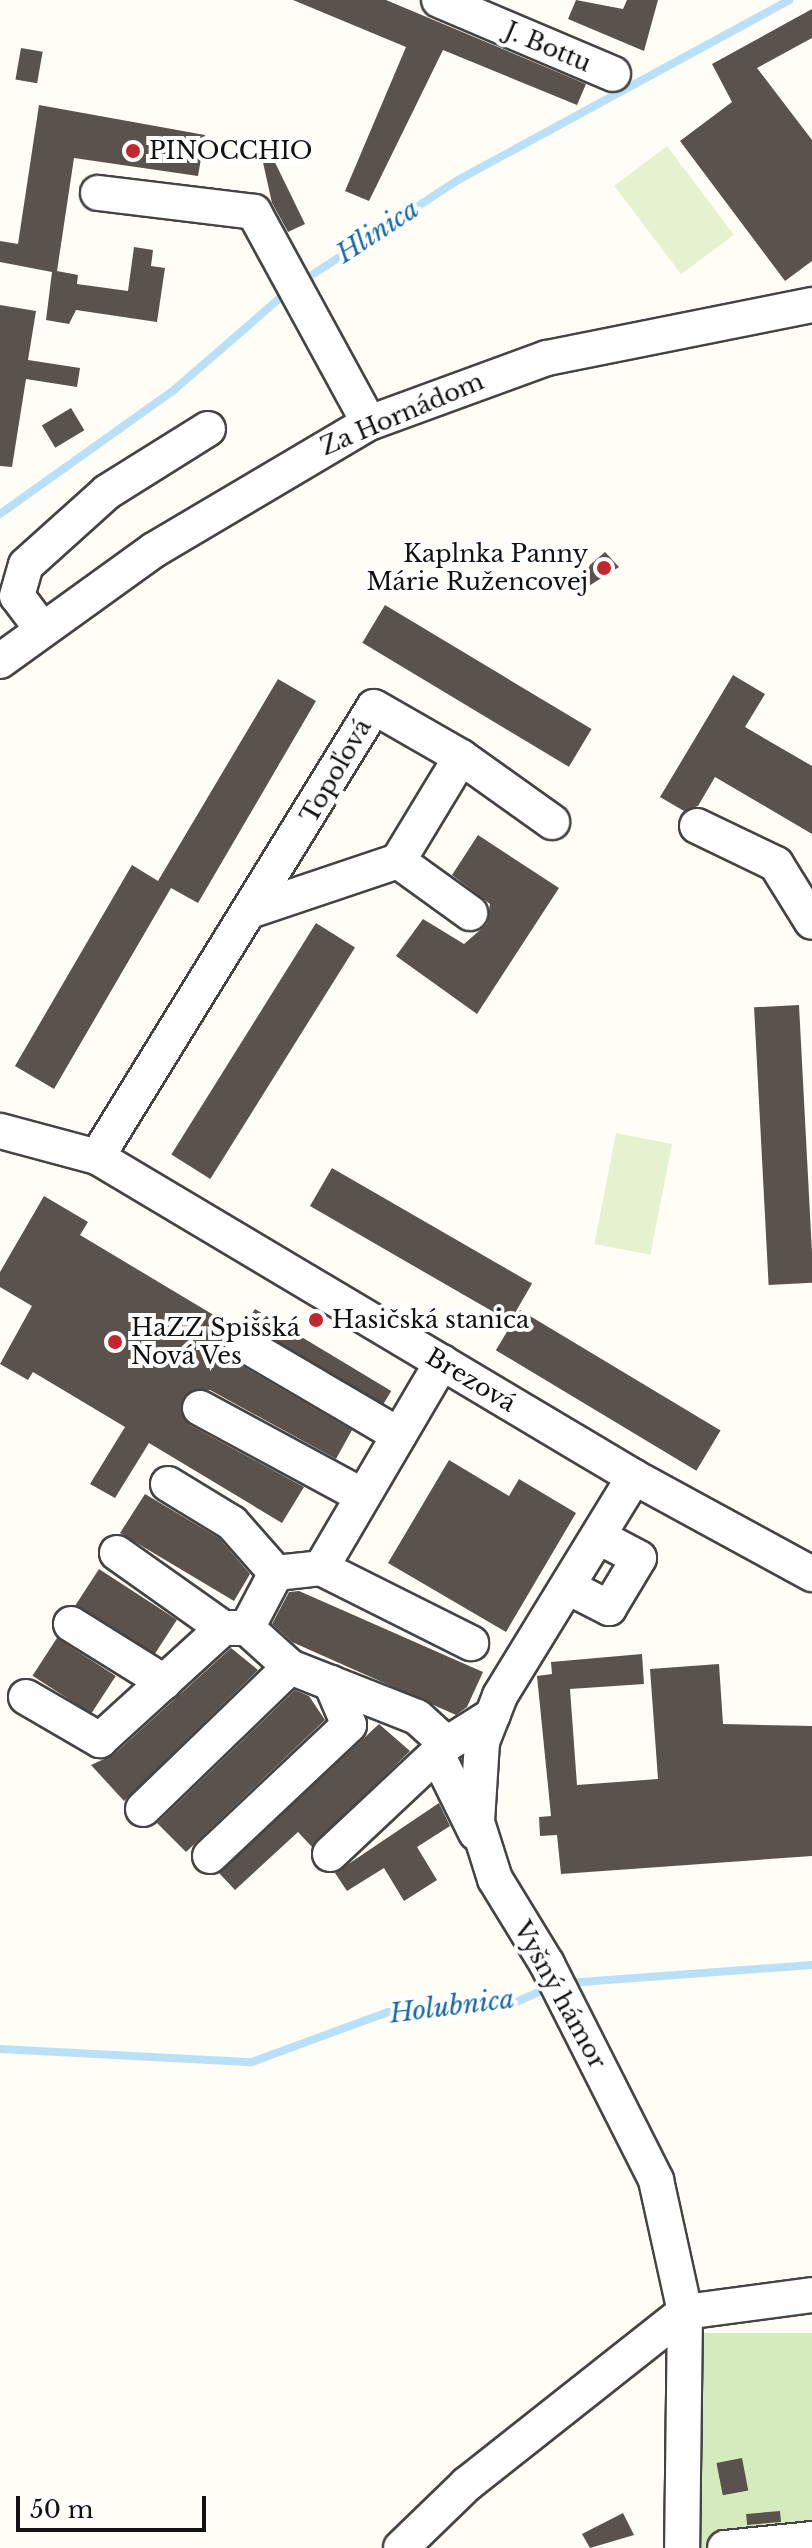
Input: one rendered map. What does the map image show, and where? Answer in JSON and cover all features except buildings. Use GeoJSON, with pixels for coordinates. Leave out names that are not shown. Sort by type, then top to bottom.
{"type":"FeatureCollection","features":[{"type":"Feature","properties":{"kind":"street","name":"J. Bottu"},"geometry":{"type":"LineString","coordinates":[[439,0],[613,74]]}},
{"type":"Feature","properties":{"kind":"street"},"geometry":{"type":"LineString","coordinates":[[98,193],[254,212],[369,423]]}},
{"type":"Feature","properties":{"kind":"street","name":"Za Hornádom"},"geometry":{"type":"LineString","coordinates":[[0,661],[42,629],[254,487],[369,423],[547,358],[812,305]]}},
{"type":"Feature","properties":{"kind":"street"},"geometry":{"type":"LineString","coordinates":[[42,629],[17,596],[26,565],[107,492],[208,429]]}},
{"type":"Feature","properties":{"kind":"street","name":"Topoľová"},"geometry":{"type":"LineString","coordinates":[[97,1157],[255,909],[374,707],[461,757]]}},
{"type":"Feature","properties":{"kind":"street"},"geometry":{"type":"LineString","coordinates":[[255,909],[398,861],[461,757],[552,822]]}},
{"type":"Feature","properties":{"kind":"street"},"geometry":{"type":"LineString","coordinates":[[697,826],[776,864],[812,922]]}},
{"type":"Feature","properties":{"kind":"street"},"geometry":{"type":"LineString","coordinates":[[398,861],[470,913]]}},
{"type":"Feature","properties":{"kind":"street","name":"Brezová"},"geometry":{"type":"LineString","coordinates":[[0,1131],[97,1157],[634,1477],[812,1574]]}},
{"type":"Feature","properties":{"kind":"street"},"geometry":{"type":"LineString","coordinates":[[242,1343],[399,1435]]}},
{"type":"Feature","properties":{"kind":"street"},"geometry":{"type":"LineString","coordinates":[[321,1568],[442,1362]]}},
{"type":"Feature","properties":{"kind":"street"},"geometry":{"type":"LineString","coordinates":[[200,1408],[363,1496]]}},
{"type":"Feature","properties":{"kind":"street","name":"Vyšný hámor"},"geometry":{"type":"LineString","coordinates":[[634,1477],[570,1588],[526,1648],[493,1715],[482,1742],[480,1842],[568,2002],[656,2180],[685,2312],[689,2544]]}},
{"type":"Feature","properties":{"kind":"street"},"geometry":{"type":"LineString","coordinates":[[168,1484],[232,1523],[276,1573]]}},
{"type":"Feature","properties":{"kind":"street"},"geometry":{"type":"LineString","coordinates":[[570,1588],[609,1608],[639,1558],[599,1537]]}},
{"type":"Feature","properties":{"kind":"street"},"geometry":{"type":"LineString","coordinates":[[117,1553],[290,1667],[417,1717],[442,1749],[480,1842]]}},
{"type":"Feature","properties":{"kind":"street"},"geometry":{"type":"LineString","coordinates":[[26,1697],[100,1740],[164,1682],[235,1628],[276,1573],[321,1568],[471,1643]]}},
{"type":"Feature","properties":{"kind":"street"},"geometry":{"type":"LineString","coordinates":[[71,1624],[164,1682]]}},
{"type":"Feature","properties":{"kind":"street"},"geometry":{"type":"LineString","coordinates":[[143,1809],[290,1667]]}},
{"type":"Feature","properties":{"kind":"street"},"geometry":{"type":"LineString","coordinates":[[331,1683],[349,1725]]}},
{"type":"Feature","properties":{"kind":"street"},"geometry":{"type":"LineString","coordinates":[[210,1856],[349,1725],[387,1705]]}},
{"type":"Feature","properties":{"kind":"street"},"geometry":{"type":"LineString","coordinates":[[330,1854],[442,1749],[493,1715]]}},
{"type":"Feature","properties":{"kind":"street"},"geometry":{"type":"LineString","coordinates":[[401,2548],[467,2484],[685,2312],[812,2295]]}},
{"type":"Feature","properties":{"kind":"street"},"geometry":{"type":"LineString","coordinates":[[725,2548],[812,2539]]}},
{"type":"Feature","properties":{"kind":"green space"},"geometry":{"type":"Polygon","coordinates":[[[667,146],[734,235],[681,274],[614,186],[667,146]]]}},
{"type":"Feature","properties":{"kind":"green space"},"geometry":{"type":"Polygon","coordinates":[[[616,1133],[672,1144],[650,1255],[594,1244],[616,1133]]]}},
{"type":"Feature","properties":{"kind":"green space"},"geometry":{"type":"Polygon","coordinates":[[[697,2333],[812,2333],[812,2548],[697,2548],[697,2333]]]}},
{"type":"Feature","properties":{"kind":"waterway","name":"Hlinica"},"geometry":{"type":"LineString","coordinates":[[301,282],[458,180],[789,0]]}},
{"type":"Feature","properties":{"kind":"waterway","name":"Hlinica"},"geometry":{"type":"LineString","coordinates":[[0,514],[175,389],[287,292]]}},
{"type":"Feature","properties":{"kind":"waterway","name":"Holubnica"},"geometry":{"type":"LineString","coordinates":[[567,1983],[812,1965]]}},
{"type":"Feature","properties":{"kind":"waterway","name":"Holubnica"},"geometry":{"type":"LineString","coordinates":[[0,2049],[252,2062],[388,2012],[514,2003],[550,1987]]}},
{"type":"Feature","properties":{"kind":"place","name":"PINOCCHIO"},"geometry":{"type":"Point","coordinates":[133,151]}},
{"type":"Feature","properties":{"kind":"place","name":"Kaplnka Panny Márie Ružencovej"},"geometry":{"type":"Point","coordinates":[604,568]}},
{"type":"Feature","properties":{"kind":"place","name":"Hasičská stanica"},"geometry":{"type":"Point","coordinates":[316,1320]}},
{"type":"Feature","properties":{"kind":"place","name":"HaZZ Spišská Nová Ves"},"geometry":{"type":"Point","coordinates":[115,1342]}}]}
